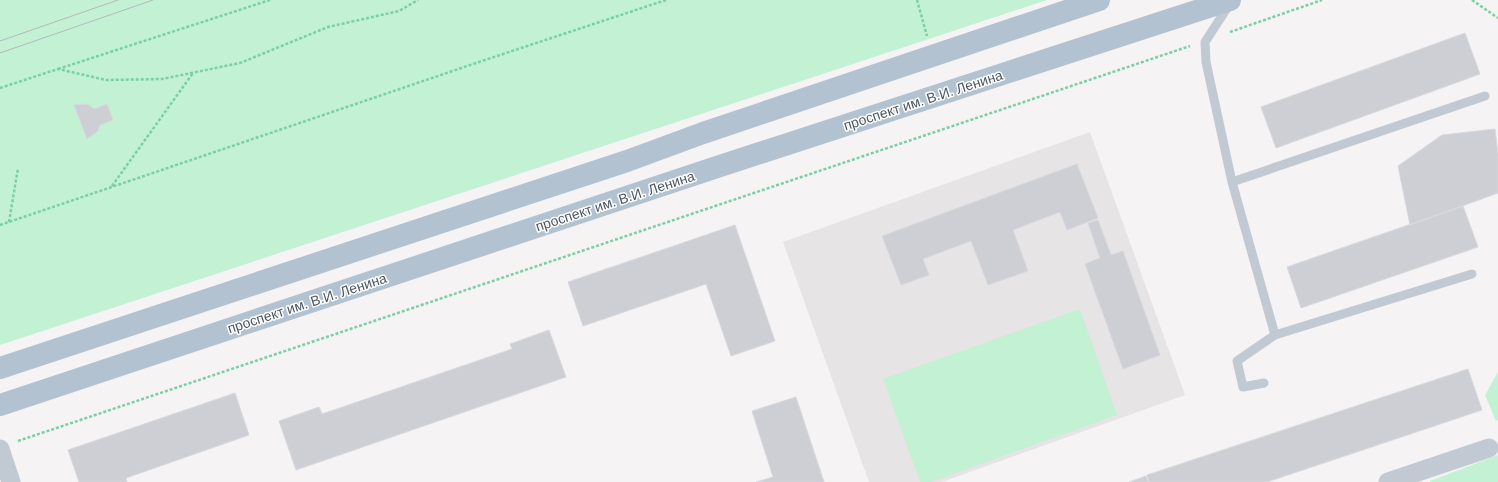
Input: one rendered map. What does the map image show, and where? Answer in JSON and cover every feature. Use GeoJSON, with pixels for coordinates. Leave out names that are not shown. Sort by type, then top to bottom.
{"type":"FeatureCollection","features":[{"type":"Feature","properties":{"kind":"main road"},"geometry":{"type":"LineString","coordinates":[[0,368],[627,161],[710,131],[1099,0]]}},
{"type":"Feature","properties":{"kind":"main road","name":"проспект им. В.И. Ленина"},"geometry":{"type":"LineString","coordinates":[[0,405],[720,166],[1231,0]]}},
{"type":"Feature","properties":{"kind":"street"},"geometry":{"type":"LineString","coordinates":[[8,446],[11,482]]}},
{"type":"Feature","properties":{"kind":"street"},"geometry":{"type":"LineString","coordinates":[[1388,482],[1489,448]]}},
{"type":"Feature","properties":{"kind":"lane"},"geometry":{"type":"LineString","coordinates":[[1231,0],[1205,42],[1206,62],[1232,182],[1275,335]]}},
{"type":"Feature","properties":{"kind":"lane"},"geometry":{"type":"LineString","coordinates":[[1232,182],[1485,96]]}},
{"type":"Feature","properties":{"kind":"lane"},"geometry":{"type":"LineString","coordinates":[[1264,382],[1243,387],[1237,360],[1275,335],[1472,274]]}},
{"type":"Feature","properties":{"kind":"path"},"geometry":{"type":"LineString","coordinates":[[0,88],[270,0]]}},
{"type":"Feature","properties":{"kind":"path"},"geometry":{"type":"LineString","coordinates":[[58,70],[106,80],[162,79],[240,64],[328,26],[399,11],[418,0]]}},
{"type":"Feature","properties":{"kind":"path"},"geometry":{"type":"LineString","coordinates":[[0,225],[666,0]]}},
{"type":"Feature","properties":{"kind":"path"},"geometry":{"type":"LineString","coordinates":[[917,0],[924,24]]}},
{"type":"Feature","properties":{"kind":"path"},"geometry":{"type":"LineString","coordinates":[[8,446],[876,151],[1205,42],[1322,0]]}},
{"type":"Feature","properties":{"kind":"path"},"geometry":{"type":"LineString","coordinates":[[1472,0],[1498,18]]}},
{"type":"Feature","properties":{"kind":"path"},"geometry":{"type":"LineString","coordinates":[[111,187],[193,73]]}},
{"type":"Feature","properties":{"kind":"path"},"geometry":{"type":"LineString","coordinates":[[9,222],[18,168]]}},
{"type":"Feature","properties":{"kind":"shaded area"},"geometry":{"type":"Polygon","coordinates":[[[1090,132],[1185,395],[942,482],[869,482],[783,242],[1090,132]]]}},
{"type":"Feature","properties":{"kind":"green space"},"geometry":{"type":"Polygon","coordinates":[[[0,0],[1047,0],[0,345],[0,0]]]}},
{"type":"Feature","properties":{"kind":"green space"},"geometry":{"type":"Polygon","coordinates":[[[1080,309],[1117,415],[931,482],[920,482],[883,379],[1080,309]]]}},
{"type":"Feature","properties":{"kind":"green space"},"geometry":{"type":"Polygon","coordinates":[[[1498,372],[1498,420],[1496,421],[1485,395],[1498,372]]]}},
{"type":"Feature","properties":{"kind":"green space"},"geometry":{"type":"Polygon","coordinates":[[[1498,455],[1498,482],[1430,482],[1430,481],[1498,455]]]}},
{"type":"Feature","properties":{"kind":"building"},"geometry":{"type":"Polygon","coordinates":[[[1465,33],[1480,74],[1276,148],[1261,107],[1465,33]]]}},
{"type":"Feature","properties":{"kind":"building"},"geometry":{"type":"Polygon","coordinates":[[[107,104],[113,120],[100,125],[98,131],[87,139],[74,105],[89,105],[94,109],[107,104]]]}},
{"type":"Feature","properties":{"kind":"building"},"geometry":{"type":"Polygon","coordinates":[[[1495,129],[1498,154],[1498,193],[1410,225],[1398,166],[1442,135],[1495,129]]]}},
{"type":"Feature","properties":{"kind":"building"},"geometry":{"type":"Polygon","coordinates":[[[1077,164],[1098,218],[1067,230],[1060,212],[1013,230],[1028,271],[988,285],[971,241],[923,259],[929,275],[901,285],[882,236],[1077,164]]]}},
{"type":"Feature","properties":{"kind":"building"},"geometry":{"type":"Polygon","coordinates":[[[1463,206],[1478,247],[1301,308],[1287,267],[1463,206]]]}},
{"type":"Feature","properties":{"kind":"building"},"geometry":{"type":"Polygon","coordinates":[[[1098,220],[1111,255],[1123,251],[1160,355],[1123,369],[1085,264],[1100,258],[1088,223],[1098,220]]]}},
{"type":"Feature","properties":{"kind":"building"},"geometry":{"type":"Polygon","coordinates":[[[735,225],[775,341],[731,356],[706,284],[583,326],[568,282],[735,225]]]}},
{"type":"Feature","properties":{"kind":"building"},"geometry":{"type":"Polygon","coordinates":[[[549,330],[566,377],[296,470],[279,421],[319,407],[322,414],[512,349],[510,344],[549,330]]]}},
{"type":"Feature","properties":{"kind":"building"},"geometry":{"type":"Polygon","coordinates":[[[1468,369],[1482,410],[1267,482],[1149,482],[1147,475],[1468,369]]]}},
{"type":"Feature","properties":{"kind":"building"},"geometry":{"type":"Polygon","coordinates":[[[235,393],[249,435],[126,478],[127,482],[79,482],[68,450],[235,393]]]}},
{"type":"Feature","properties":{"kind":"building"},"geometry":{"type":"Polygon","coordinates":[[[796,397],[824,482],[756,482],[773,477],[752,411],[796,397]]]}},
{"type":"Feature","properties":{"kind":"building"},"geometry":{"type":"Polygon","coordinates":[[[1146,476],[1148,482],[1129,482],[1146,476]]]}},
{"type":"Feature","properties":{"kind":"tram line"},"geometry":{"type":"LineString","coordinates":[[0,41],[118,0]]}},
{"type":"Feature","properties":{"kind":"tram line"},"geometry":{"type":"LineString","coordinates":[[0,53],[153,0]]}}]}
